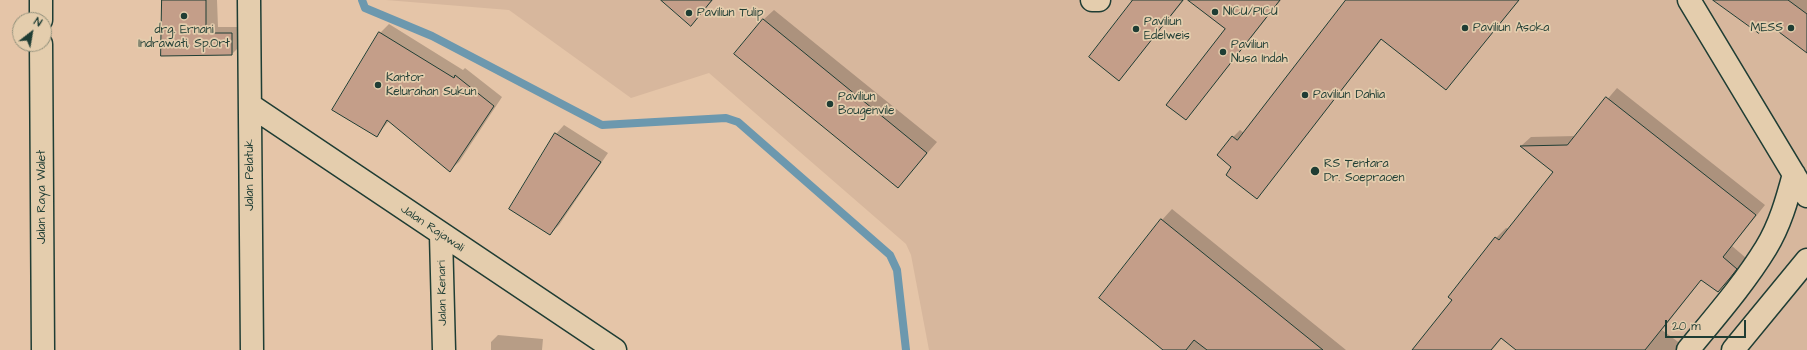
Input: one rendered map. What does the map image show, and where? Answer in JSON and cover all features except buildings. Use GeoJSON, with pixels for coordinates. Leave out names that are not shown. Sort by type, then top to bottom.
{"type":"FeatureCollection","features":[{"type":"Feature","properties":{"kind":"street"},"geometry":{"type":"LineString","coordinates":[[41,0],[41,12]]}},
{"type":"Feature","properties":{"kind":"street","name":"Jalan Pelatuk"},"geometry":{"type":"LineString","coordinates":[[249,0],[252,350]]}},
{"type":"Feature","properties":{"kind":"street"},"geometry":{"type":"LineString","coordinates":[[1092,0],[1099,0]]}},
{"type":"Feature","properties":{"kind":"street"},"geometry":{"type":"LineString","coordinates":[[1689,0],[1807,196]]}},
{"type":"Feature","properties":{"kind":"street","name":"Jalan Raya Walet"},"geometry":{"type":"LineString","coordinates":[[41,52],[43,350]]}},
{"type":"Feature","properties":{"kind":"street","name":"Jalan Rajawali"},"geometry":{"type":"LineString","coordinates":[[250,106],[615,350]]}},
{"type":"Feature","properties":{"kind":"street"},"geometry":{"type":"LineString","coordinates":[[1688,350],[1767,247],[1782,216],[1794,174]]}},
{"type":"Feature","properties":{"kind":"street","name":"Jalan Kenari"},"geometry":{"type":"LineString","coordinates":[[441,235],[444,350]]}},
{"type":"Feature","properties":{"kind":"street"},"geometry":{"type":"LineString","coordinates":[[1733,350],[1807,260]]}},
{"type":"Feature","properties":{"kind":"shaded area","name":"RS Tentara Dr. Soepraoen"},"geometry":{"type":"Polygon","coordinates":[[[386,0],[1807,0],[1807,350],[929,350],[911,255],[906,244],[709,73],[631,98],[509,10],[386,0]]]}},
{"type":"Feature","properties":{"kind":"waterway"},"geometry":{"type":"LineString","coordinates":[[362,0],[365,8],[432,36],[602,125],[726,118],[738,122],[890,255],[897,270],[906,350]]}},
{"type":"Feature","properties":{"kind":"place","name":"NICU/PICU"},"geometry":{"type":"Point","coordinates":[1215,12]}},
{"type":"Feature","properties":{"kind":"place","name":"Paviliun Tulip"},"geometry":{"type":"Point","coordinates":[689,13]}},
{"type":"Feature","properties":{"kind":"place","name":"drg. Ernani Indrawati, Sp.Ort"},"geometry":{"type":"Point","coordinates":[184,16]}},
{"type":"Feature","properties":{"kind":"place","name":"Paviliun Asoka"},"geometry":{"type":"Point","coordinates":[1465,28]}},
{"type":"Feature","properties":{"kind":"place","name":"MESS"},"geometry":{"type":"Point","coordinates":[1791,28]}},
{"type":"Feature","properties":{"kind":"place","name":"Paviliun Edelweis"},"geometry":{"type":"Point","coordinates":[1136,29]}},
{"type":"Feature","properties":{"kind":"place","name":"Paviliun Nusa Indah"},"geometry":{"type":"Point","coordinates":[1223,52]}},
{"type":"Feature","properties":{"kind":"place","name":"Kantor Kelurahan Sukun"},"geometry":{"type":"Point","coordinates":[378,85]}},
{"type":"Feature","properties":{"kind":"place","name":"Paviliun Dahlia"},"geometry":{"type":"Point","coordinates":[1305,95]}},
{"type":"Feature","properties":{"kind":"place","name":"Paviliun Bougenvile"},"geometry":{"type":"Point","coordinates":[830,104]}},
{"type":"Feature","properties":{"kind":"place","name":"RS Tentara Dr. Soepraoen"},"geometry":{"type":"Point","coordinates":[1315,171]}}]}
